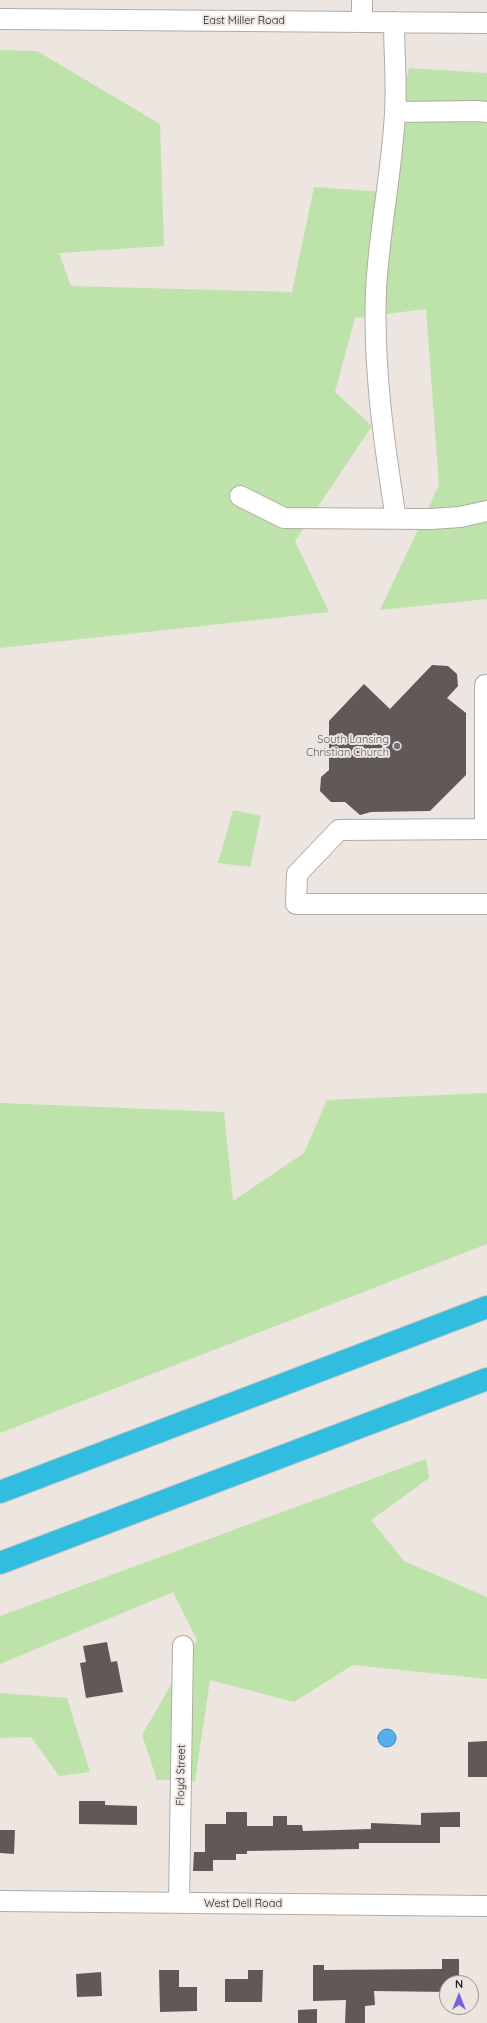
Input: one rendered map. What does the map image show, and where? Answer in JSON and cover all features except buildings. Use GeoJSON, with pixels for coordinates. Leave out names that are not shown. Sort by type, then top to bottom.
{"type":"FeatureCollection","features":[{"type":"Feature","properties":{"kind":"highway"},"geometry":{"type":"LineString","coordinates":[[0,1492],[487,1307]]}},
{"type":"Feature","properties":{"kind":"highway"},"geometry":{"type":"LineString","coordinates":[[0,1563],[487,1379]]}},
{"type":"Feature","properties":{"kind":"street"},"geometry":{"type":"LineString","coordinates":[[362,0],[362,22]]}},
{"type":"Feature","properties":{"kind":"street","name":"East Miller Road"},"geometry":{"type":"LineString","coordinates":[[0,18],[487,23]]}},
{"type":"Feature","properties":{"kind":"street"},"geometry":{"type":"LineString","coordinates":[[394,22],[395,112],[376,289],[376,344],[377,385],[383,437],[396,519]]}},
{"type":"Feature","properties":{"kind":"street"},"geometry":{"type":"LineString","coordinates":[[395,112],[487,112]]}},
{"type":"Feature","properties":{"kind":"street"},"geometry":{"type":"LineString","coordinates":[[240,496],[284,518],[396,519],[460,517],[487,511]]}},
{"type":"Feature","properties":{"kind":"street"},"geometry":{"type":"LineString","coordinates":[[487,685],[485,685],[485,829],[339,830],[297,874],[296,904],[487,904]]}},
{"type":"Feature","properties":{"kind":"street","name":"Floyd Street"},"geometry":{"type":"LineString","coordinates":[[179,1903],[183,1646]]}},
{"type":"Feature","properties":{"kind":"street","name":"West Dell Road"},"geometry":{"type":"LineString","coordinates":[[0,1901],[487,1906]]}},
{"type":"Feature","properties":{"kind":"green space"},"geometry":{"type":"Polygon","coordinates":[[[0,50],[37,51],[160,124],[164,246],[59,253],[71,286],[292,292],[314,187],[382,192],[409,68],[487,73],[487,599],[380,610],[439,485],[426,309],[355,318],[335,392],[372,426],[295,541],[329,612],[0,648],[0,50]]]}},
{"type":"Feature","properties":{"kind":"green space"},"geometry":{"type":"Polygon","coordinates":[[[233,810],[261,816],[250,867],[218,863],[233,810]]]}},
{"type":"Feature","properties":{"kind":"green space"},"geometry":{"type":"Polygon","coordinates":[[[487,1093],[487,1244],[0,1433],[0,1103],[224,1112],[233,1201],[304,1153],[327,1100],[487,1093]]]}},
{"type":"Feature","properties":{"kind":"green space"},"geometry":{"type":"Polygon","coordinates":[[[426,1459],[429,1478],[371,1520],[404,1561],[487,1597],[487,1679],[353,1665],[294,1702],[210,1680],[195,1781],[157,1780],[142,1735],[197,1640],[173,1592],[0,1664],[0,1616],[426,1459]]]}},
{"type":"Feature","properties":{"kind":"green space"},"geometry":{"type":"Polygon","coordinates":[[[0,1693],[67,1698],[90,1772],[59,1776],[31,1737],[0,1738],[0,1693]]]}},
{"type":"Feature","properties":{"kind":"water"},"geometry":{"type":"Polygon","coordinates":[[[383,1729],[391,1729],[396,1734],[394,1745],[391,1747],[383,1747],[378,1742],[378,1734],[383,1729]]]}},
{"type":"Feature","properties":{"kind":"place","name":"South Lansing Christian Church"},"geometry":{"type":"Point","coordinates":[397,746]}}]}
